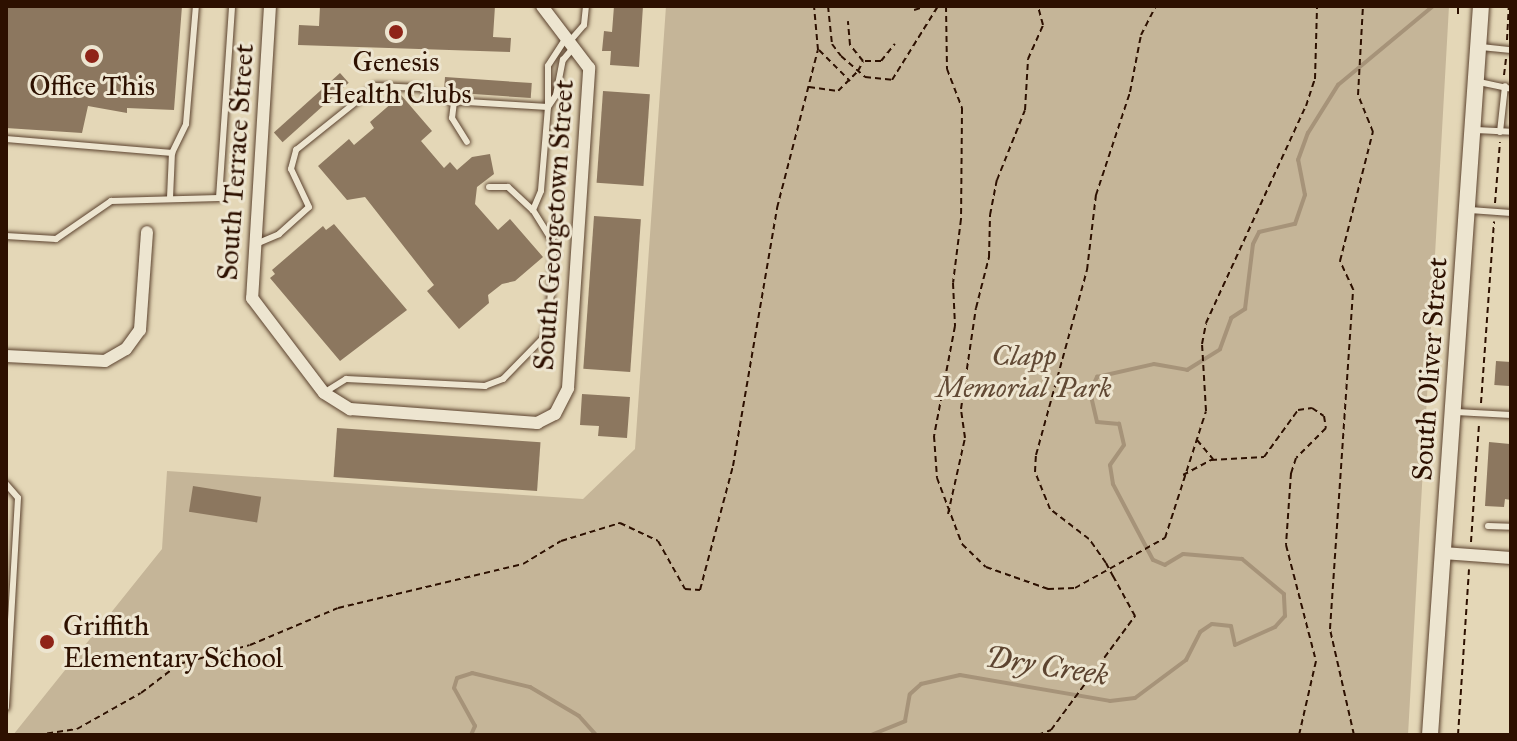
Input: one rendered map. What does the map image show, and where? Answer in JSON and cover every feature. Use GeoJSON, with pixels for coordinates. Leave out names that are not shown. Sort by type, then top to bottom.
{"type":"FeatureCollection","features":[{"type":"Feature","properties":{"kind":"main road","name":"South Oliver Street"},"geometry":{"type":"LineString","coordinates":[[1430,735],[1481,6]]}},
{"type":"Feature","properties":{"kind":"street","name":"South Terrace Street"},"geometry":{"type":"LineString","coordinates":[[270,6],[252,244],[252,298],[324,393]]}},
{"type":"Feature","properties":{"kind":"street","name":"South Georgetown Street"},"geometry":{"type":"LineString","coordinates":[[324,393],[350,409],[537,423],[555,414],[568,388],[589,68],[542,6]]}},
{"type":"Feature","properties":{"kind":"street"},"geometry":{"type":"LineString","coordinates":[[6,356],[105,361],[114,356],[140,330],[147,232]]}},
{"type":"Feature","properties":{"kind":"street"},"geometry":{"type":"LineString","coordinates":[[1443,553],[1511,558]]}},
{"type":"Feature","properties":{"kind":"lane"},"geometry":{"type":"LineString","coordinates":[[170,198],[172,153],[186,124],[196,6]]}},
{"type":"Feature","properties":{"kind":"lane"},"geometry":{"type":"LineString","coordinates":[[6,236],[56,239],[111,201],[170,198],[213,201],[221,194],[232,6]]}},
{"type":"Feature","properties":{"kind":"lane"},"geometry":{"type":"LineString","coordinates":[[533,210],[541,191],[548,66],[584,25],[586,6]]}},
{"type":"Feature","properties":{"kind":"lane"},"geometry":{"type":"LineString","coordinates":[[548,107],[556,95],[570,43]]}},
{"type":"Feature","properties":{"kind":"lane"},"geometry":{"type":"LineString","coordinates":[[1478,47],[1509,50]]}},
{"type":"Feature","properties":{"kind":"lane"},"geometry":{"type":"LineString","coordinates":[[1475,82],[1507,86],[1500,132]]}},
{"type":"Feature","properties":{"kind":"lane"},"geometry":{"type":"LineString","coordinates":[[252,244],[279,234],[309,207],[293,176],[292,156],[369,90],[412,86],[454,102],[548,107]]}},
{"type":"Feature","properties":{"kind":"lane"},"geometry":{"type":"LineString","coordinates":[[454,102],[452,118],[467,142]]}},
{"type":"Feature","properties":{"kind":"lane"},"geometry":{"type":"LineString","coordinates":[[1472,130],[1511,132]]}},
{"type":"Feature","properties":{"kind":"lane"},"geometry":{"type":"LineString","coordinates":[[6,139],[172,153]]}},
{"type":"Feature","properties":{"kind":"lane"},"geometry":{"type":"LineString","coordinates":[[324,393],[346,379],[476,387],[503,379],[547,332],[554,243],[533,210],[508,187],[489,187]]}},
{"type":"Feature","properties":{"kind":"lane"},"geometry":{"type":"LineString","coordinates":[[1467,210],[1511,213]]}},
{"type":"Feature","properties":{"kind":"lane"},"geometry":{"type":"LineString","coordinates":[[1453,412],[1511,415]]}},
{"type":"Feature","properties":{"kind":"lane"},"geometry":{"type":"LineString","coordinates":[[6,484],[18,498],[6,708]]}},
{"type":"Feature","properties":{"kind":"lane"},"geometry":{"type":"LineString","coordinates":[[1488,526],[1511,527]]}},
{"type":"Feature","properties":{"kind":"path"},"geometry":{"type":"LineString","coordinates":[[37,735],[77,729],[141,693],[179,664],[250,645],[338,608],[523,564],[561,541],[620,523],[658,541],[685,589],[700,590],[733,466],[777,208],[818,50],[814,6]]}},
{"type":"Feature","properties":{"kind":"path"},"geometry":{"type":"LineString","coordinates":[[828,6],[832,44],[858,71],[892,80],[938,6]]}},
{"type":"Feature","properties":{"kind":"path"},"geometry":{"type":"LineString","coordinates":[[914,10],[927,6]]}},
{"type":"Feature","properties":{"kind":"path"},"geometry":{"type":"LineString","coordinates":[[946,6],[947,69],[962,108],[955,326],[934,436],[937,478],[947,515],[962,544],[986,567],[1048,589],[1075,588],[1165,538],[1181,476],[1206,411],[1202,349],[1227,269],[1306,106],[1315,79],[1317,6]]}},
{"type":"Feature","properties":{"kind":"path"},"geometry":{"type":"LineString","coordinates":[[947,515],[955,500],[956,461],[965,438],[961,409],[989,257],[990,215],[997,180],[1025,110],[1028,59],[1043,25],[1038,6]]}},
{"type":"Feature","properties":{"kind":"path"},"geometry":{"type":"LineString","coordinates":[[1038,735],[1051,730],[1135,616],[1089,539],[1050,509],[1035,472],[1036,455],[1087,270],[1096,195],[1126,107],[1141,35],[1156,6]]}},
{"type":"Feature","properties":{"kind":"path"},"geometry":{"type":"LineString","coordinates":[[1354,735],[1330,629],[1353,289],[1340,261],[1373,132],[1358,87],[1363,6]]}},
{"type":"Feature","properties":{"kind":"path"},"geometry":{"type":"LineString","coordinates":[[1458,6],[1458,14]]}},
{"type":"Feature","properties":{"kind":"path"},"geometry":{"type":"LineString","coordinates":[[1507,86],[1509,6]]}},
{"type":"Feature","properties":{"kind":"path"},"geometry":{"type":"LineString","coordinates":[[848,21],[850,45],[863,61]]}},
{"type":"Feature","properties":{"kind":"path"},"geometry":{"type":"LineString","coordinates":[[863,61],[881,61],[895,44]]}},
{"type":"Feature","properties":{"kind":"path"},"geometry":{"type":"LineString","coordinates":[[818,50],[850,81]]}},
{"type":"Feature","properties":{"kind":"path"},"geometry":{"type":"LineString","coordinates":[[808,87],[838,91],[850,81],[863,61]]}},
{"type":"Feature","properties":{"kind":"path"},"geometry":{"type":"LineString","coordinates":[[1458,735],[1500,132]]}},
{"type":"Feature","properties":{"kind":"path"},"geometry":{"type":"LineString","coordinates":[[1181,476],[1213,459],[1264,457],[1298,410],[1312,408],[1324,416],[1326,428],[1296,458],[1291,473],[1286,545],[1316,661],[1299,735]]}},
{"type":"Feature","properties":{"kind":"path"},"geometry":{"type":"LineString","coordinates":[[1197,439],[1213,459]]}},
{"type":"Feature","properties":{"kind":"path"},"geometry":{"type":"LineString","coordinates":[[926,735],[969,735]]}},
{"type":"Feature","properties":{"kind":"green space","name":"Clapp Memorial Park"},"geometry":{"type":"Polygon","coordinates":[[[666,6],[1449,6],[1408,735],[13,735],[162,549],[167,471],[583,499],[635,449],[666,6]]]}},
{"type":"Feature","properties":{"kind":"building","name":"Office This"},"geometry":{"type":"Polygon","coordinates":[[[6,6],[182,6],[174,110],[127,108],[127,113],[88,106],[82,133],[6,128],[6,6]]]}},
{"type":"Feature","properties":{"kind":"building","name":"Genesis Health Clubs"},"geometry":{"type":"Polygon","coordinates":[[[320,6],[495,6],[493,37],[511,38],[510,52],[298,45],[299,25],[319,26],[320,6]]]}},
{"type":"Feature","properties":{"kind":"building"},"geometry":{"type":"Polygon","coordinates":[[[614,6],[643,6],[639,67],[610,65],[611,51],[602,51],[604,31],[612,32],[614,6]]]}},
{"type":"Feature","properties":{"kind":"building"},"geometry":{"type":"Polygon","coordinates":[[[340,73],[349,83],[283,142],[274,133],[340,73]]]}},
{"type":"Feature","properties":{"kind":"building"},"geometry":{"type":"Polygon","coordinates":[[[445,77],[532,83],[531,98],[444,92],[445,77]]]}},
{"type":"Feature","properties":{"kind":"building"},"geometry":{"type":"Polygon","coordinates":[[[603,91],[650,94],[643,186],[597,183],[603,91]]]}},
{"type":"Feature","properties":{"kind":"building"},"geometry":{"type":"Polygon","coordinates":[[[401,95],[432,131],[421,141],[444,168],[450,162],[457,170],[472,157],[490,154],[494,174],[477,187],[475,204],[498,230],[510,219],[543,257],[515,281],[502,284],[488,295],[489,303],[459,329],[427,291],[434,285],[365,197],[347,200],[318,166],[349,139],[354,145],[374,128],[370,122],[401,95]]]}},
{"type":"Feature","properties":{"kind":"building"},"geometry":{"type":"Polygon","coordinates":[[[594,216],[641,219],[630,372],[583,369],[594,216]]]}},
{"type":"Feature","properties":{"kind":"building"},"geometry":{"type":"Polygon","coordinates":[[[334,224],[407,310],[340,361],[270,278],[275,274],[272,270],[323,226],[326,230],[334,224]]]}},
{"type":"Feature","properties":{"kind":"building"},"geometry":{"type":"Polygon","coordinates":[[[1496,361],[1511,362],[1509,386],[1494,385],[1496,361]]]}},
{"type":"Feature","properties":{"kind":"building"},"geometry":{"type":"Polygon","coordinates":[[[582,394],[630,397],[627,438],[598,436],[599,426],[580,425],[582,394]]]}},
{"type":"Feature","properties":{"kind":"building"},"geometry":{"type":"Polygon","coordinates":[[[337,428],[541,442],[537,491],[334,477],[337,428]]]}},
{"type":"Feature","properties":{"kind":"building"},"geometry":{"type":"Polygon","coordinates":[[[1489,442],[1510,444],[1511,500],[1505,499],[1504,507],[1485,506],[1489,442]]]}},
{"type":"Feature","properties":{"kind":"building"},"geometry":{"type":"Polygon","coordinates":[[[193,486],[261,497],[257,522],[189,512],[193,486]]]}},
{"type":"Feature","properties":{"kind":"waterway","name":"Dry Creek"},"geometry":{"type":"LineString","coordinates":[[871,735],[905,721],[910,694],[921,684],[960,675],[1110,701],[1135,698],[1186,660],[1200,632],[1212,624],[1231,626],[1235,645],[1275,627],[1285,616],[1284,594],[1242,559],[1183,554],[1165,565],[1153,560],[1113,484],[1110,465],[1124,445],[1119,424],[1097,422],[1090,392],[1097,377],[1154,364],[1187,370],[1220,349],[1231,318],[1245,309],[1253,244],[1259,232],[1295,224],[1305,195],[1298,160],[1308,133],[1338,85],[1433,6]]}},
{"type":"Feature","properties":{"kind":"waterway","name":"Dry Creek"},"geometry":{"type":"LineString","coordinates":[[471,735],[475,726],[454,688],[457,678],[472,673],[530,687],[579,716],[596,735]]}},
{"type":"Feature","properties":{"kind":"place","name":"Genesis Health Clubs"},"geometry":{"type":"Point","coordinates":[396,32]}},
{"type":"Feature","properties":{"kind":"place","name":"Office This"},"geometry":{"type":"Point","coordinates":[92,56]}},
{"type":"Feature","properties":{"kind":"place","name":"Griffith Elementary School"},"geometry":{"type":"Point","coordinates":[47,642]}}]}
